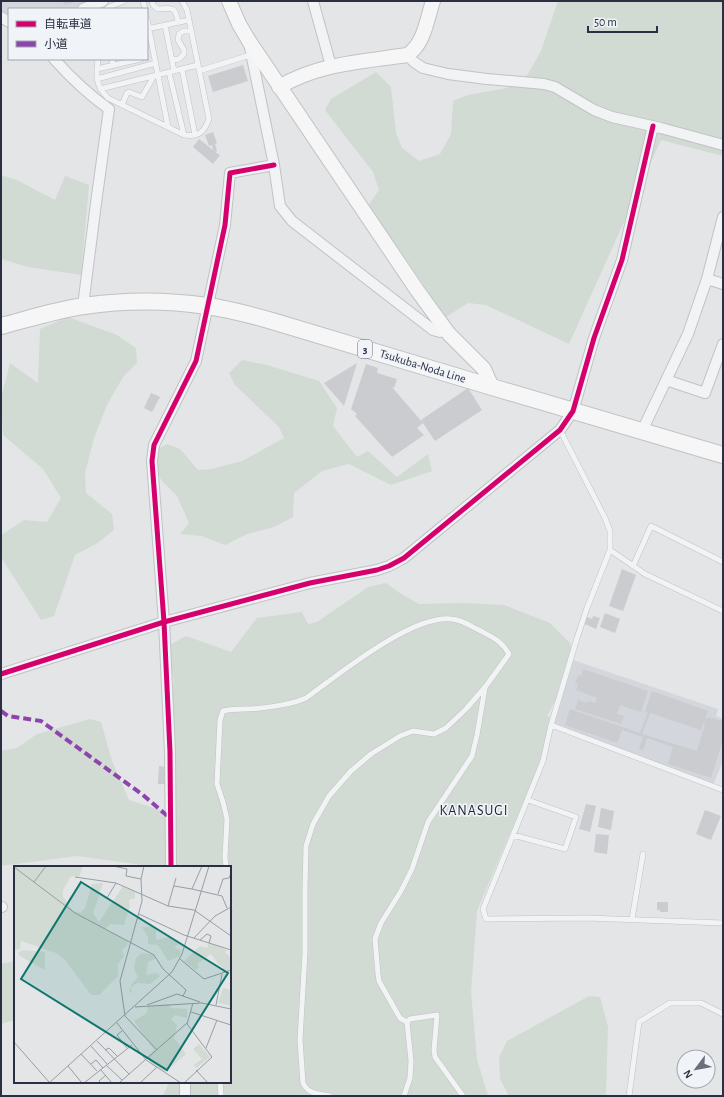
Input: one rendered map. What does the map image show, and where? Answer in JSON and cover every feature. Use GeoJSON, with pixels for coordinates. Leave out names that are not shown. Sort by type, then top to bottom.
{"type":"FeatureCollection","features":[{"type":"Feature","properties":{"kind":"main road","name":"Tsukuba-Noda Line"},"geometry":{"type":"LineString","coordinates":[[1,326],[83,306],[152,302],[208,306],[236,311],[492,388],[723,455]]}},
{"type":"Feature","properties":{"kind":"street"},"geometry":{"type":"LineString","coordinates":[[86,8],[103,1]]}},
{"type":"Feature","properties":{"kind":"street"},"geometry":{"type":"LineString","coordinates":[[229,1],[250,48],[279,87],[393,256],[446,330],[484,369],[492,388]]}},
{"type":"Feature","properties":{"kind":"street"},"geometry":{"type":"LineString","coordinates":[[313,1],[331,66]]}},
{"type":"Feature","properties":{"kind":"street"},"geometry":{"type":"LineString","coordinates":[[279,87],[304,74],[331,66],[407,55],[414,51],[420,41],[433,1]]}},
{"type":"Feature","properties":{"kind":"street"},"geometry":{"type":"LineString","coordinates":[[250,48],[274,165],[280,206],[292,221],[433,330],[440,332],[446,330]]}},
{"type":"Feature","properties":{"kind":"street"},"geometry":{"type":"LineString","coordinates":[[407,55],[423,68],[448,74],[544,84],[555,87],[594,110],[612,117],[653,126],[723,145]]}},
{"type":"Feature","properties":{"kind":"street"},"geometry":{"type":"LineString","coordinates":[[55,60],[98,102],[110,110],[83,306]]}},
{"type":"Feature","properties":{"kind":"street"},"geometry":{"type":"LineString","coordinates":[[1,674],[164,622],[310,583],[377,570],[389,566],[404,558],[560,430],[573,411],[594,338],[622,260],[653,126]]}},
{"type":"Feature","properties":{"kind":"street"},"geometry":{"type":"LineString","coordinates":[[171,866],[170,752],[164,622],[152,461],[154,445],[196,361],[225,225],[230,173],[274,165]]}},
{"type":"Feature","properties":{"kind":"street"},"geometry":{"type":"LineString","coordinates":[[642,431],[688,334],[707,279],[723,218]]}},
{"type":"Feature","properties":{"kind":"street"},"geometry":{"type":"LineString","coordinates":[[707,279],[723,284]]}},
{"type":"Feature","properties":{"kind":"street"},"geometry":{"type":"LineString","coordinates":[[666,380],[705,394],[723,344]]}},
{"type":"Feature","properties":{"kind":"street"},"geometry":{"type":"LineString","coordinates":[[185,1083],[185,1096]]}},
{"type":"Feature","properties":{"kind":"lane"},"geometry":{"type":"LineString","coordinates":[[152,1],[158,9],[169,7],[174,9],[178,22]]}},
{"type":"Feature","properties":{"kind":"lane"},"geometry":{"type":"LineString","coordinates":[[98,60],[97,79],[100,89],[108,98],[184,135],[192,136],[206,128],[209,119],[187,10],[182,1]]}},
{"type":"Feature","properties":{"kind":"lane"},"geometry":{"type":"LineString","coordinates":[[109,8],[122,2]]}},
{"type":"Feature","properties":{"kind":"lane"},"geometry":{"type":"LineString","coordinates":[[168,127],[156,75],[156,63],[148,29],[189,20]]}},
{"type":"Feature","properties":{"kind":"lane"},"geometry":{"type":"LineString","coordinates":[[165,25],[184,135]]}},
{"type":"Feature","properties":{"kind":"lane"},"geometry":{"type":"LineString","coordinates":[[172,60],[179,59],[184,54],[184,50],[178,40],[179,34],[184,31],[191,31]]}},
{"type":"Feature","properties":{"kind":"lane"},"geometry":{"type":"LineString","coordinates":[[199,71],[250,48]]}},
{"type":"Feature","properties":{"kind":"lane"},"geometry":{"type":"LineString","coordinates":[[148,58],[154,56]]}},
{"type":"Feature","properties":{"kind":"lane"},"geometry":{"type":"LineString","coordinates":[[112,60],[113,65]]}},
{"type":"Feature","properties":{"kind":"lane"},"geometry":{"type":"LineString","coordinates":[[97,69],[126,61]]}},
{"type":"Feature","properties":{"kind":"lane"},"geometry":{"type":"LineString","coordinates":[[97,79],[156,63]]}},
{"type":"Feature","properties":{"kind":"lane"},"geometry":{"type":"LineString","coordinates":[[100,89],[198,65]]}},
{"type":"Feature","properties":{"kind":"lane"},"geometry":{"type":"LineString","coordinates":[[182,69],[195,135]]}},
{"type":"Feature","properties":{"kind":"lane"},"geometry":{"type":"LineString","coordinates":[[122,105],[126,93],[129,92],[142,97],[156,75]]}},
{"type":"Feature","properties":{"kind":"lane"},"geometry":{"type":"LineString","coordinates":[[560,430],[605,518],[610,531],[610,550],[587,608],[551,725],[543,761],[482,909],[486,919],[586,918],[723,922]]}},
{"type":"Feature","properties":{"kind":"lane"},"geometry":{"type":"LineString","coordinates":[[633,566],[651,526],[723,562]]}},
{"type":"Feature","properties":{"kind":"lane"},"geometry":{"type":"LineString","coordinates":[[610,550],[645,574],[723,612]]}},
{"type":"Feature","properties":{"kind":"lane"},"geometry":{"type":"LineString","coordinates":[[226,866],[227,819],[217,784],[220,720],[223,712],[235,708],[245,709],[291,703],[306,698],[377,647],[406,630],[414,626],[442,619],[450,618],[458,620],[505,646],[509,654],[486,686],[466,710],[446,728],[434,734],[412,731],[400,736],[371,754],[352,771],[329,796],[313,824],[306,846],[305,953],[300,1040],[303,1083],[305,1089],[310,1092],[330,1096]]}},
{"type":"Feature","properties":{"kind":"lane"},"geometry":{"type":"LineString","coordinates":[[407,1022],[400,1018],[380,981],[375,939],[381,923],[401,891],[412,868],[428,822],[472,756],[486,686]]}},
{"type":"Feature","properties":{"kind":"lane"},"geometry":{"type":"LineString","coordinates":[[551,725],[723,790]]}},
{"type":"Feature","properties":{"kind":"lane"},"geometry":{"type":"LineString","coordinates":[[513,835],[565,849],[576,817],[528,800]]}},
{"type":"Feature","properties":{"kind":"lane"},"geometry":{"type":"LineString","coordinates":[[632,919],[643,854]]}},
{"type":"Feature","properties":{"kind":"lane"},"geometry":{"type":"LineString","coordinates":[[629,1096],[639,1022],[670,1003],[701,1003],[723,1014]]}},
{"type":"Feature","properties":{"kind":"lane"},"geometry":{"type":"LineString","coordinates":[[407,1022],[410,1019],[437,1015],[434,1050],[436,1057],[463,1096]]}},
{"type":"Feature","properties":{"kind":"lane"},"geometry":{"type":"LineString","coordinates":[[404,1096],[410,1078],[411,1061],[407,1022]]}},
{"type":"Feature","properties":{"kind":"lane"},"geometry":{"type":"LineString","coordinates":[[220,1083],[221,1096]]}},
{"type":"Feature","properties":{"kind":"shaded area"},"geometry":{"type":"Polygon","coordinates":[[[1,1],[96,1],[78,8],[8,8],[8,17],[1,13],[1,1]]]}},
{"type":"Feature","properties":{"kind":"shaded area"},"geometry":{"type":"Polygon","coordinates":[[[558,1],[723,1],[723,156],[661,140],[569,344],[486,305],[468,303],[446,317],[399,249],[361,216],[379,190],[373,172],[325,110],[331,99],[376,72],[391,87],[396,133],[402,148],[419,161],[440,154],[451,134],[453,101],[468,95],[507,88],[528,74],[541,51],[558,1]]]}},
{"type":"Feature","properties":{"kind":"shaded area"},"geometry":{"type":"Polygon","coordinates":[[[1,175],[17,180],[55,200],[65,176],[89,185],[81,275],[28,267],[1,259],[1,175]]]}},
{"type":"Feature","properties":{"kind":"shaded area"},"geometry":{"type":"Polygon","coordinates":[[[68,317],[117,335],[136,348],[137,363],[123,377],[107,405],[94,438],[85,473],[86,493],[112,514],[114,530],[96,544],[75,555],[54,616],[41,620],[1,557],[1,535],[24,520],[47,522],[61,498],[43,469],[3,435],[1,398],[10,363],[38,383],[40,329],[68,317]]]}},
{"type":"Feature","properties":{"kind":"shaded area"},"geometry":{"type":"Polygon","coordinates":[[[242,360],[267,365],[319,381],[337,408],[333,426],[357,457],[368,451],[397,477],[428,454],[432,471],[391,485],[349,464],[322,471],[294,493],[293,517],[274,527],[247,534],[225,545],[202,536],[180,534],[189,523],[177,496],[162,481],[147,455],[167,444],[180,449],[198,470],[211,469],[242,461],[284,438],[279,427],[235,385],[229,373],[242,360]]]}},
{"type":"Feature","properties":{"kind":"shaded area"},"geometry":{"type":"Polygon","coordinates":[[[386,583],[401,594],[419,604],[464,603],[504,605],[550,623],[570,643],[575,665],[547,716],[550,717],[542,754],[536,772],[477,911],[471,992],[477,1059],[488,1096],[188,1096],[188,1083],[231,1083],[231,866],[150,866],[77,856],[1,866],[1,751],[17,748],[37,734],[90,719],[101,722],[112,761],[129,800],[176,815],[171,776],[174,678],[164,648],[186,636],[231,652],[257,618],[302,612],[308,624],[317,622],[368,587],[386,583]]]}},
{"type":"Feature","properties":{"kind":"shaded area"},"geometry":{"type":"Polygon","coordinates":[[[573,660],[718,709],[716,716],[723,719],[723,761],[713,785],[554,724],[573,660]]]}},
{"type":"Feature","properties":{"kind":"shaded area"},"geometry":{"type":"Polygon","coordinates":[[[14,961],[14,1020],[1,1024],[1,964],[14,961]]]}},
{"type":"Feature","properties":{"kind":"shaded area"},"geometry":{"type":"Polygon","coordinates":[[[589,996],[600,997],[608,1027],[606,1096],[509,1096],[500,1079],[499,1057],[507,1041],[589,996]]]}},
{"type":"Feature","properties":{"kind":"shaded area"},"geometry":{"type":"Polygon","coordinates":[[[169,1083],[186,1083],[184,1096],[163,1096],[169,1083]]]}},
{"type":"Feature","properties":{"kind":"building"},"geometry":{"type":"Polygon","coordinates":[[[63,1],[77,1],[65,5],[63,1]]]}},
{"type":"Feature","properties":{"kind":"building"},"geometry":{"type":"Polygon","coordinates":[[[243,65],[248,81],[213,92],[208,76],[243,65]]]}},
{"type":"Feature","properties":{"kind":"building"},"geometry":{"type":"Polygon","coordinates":[[[213,132],[217,143],[215,144],[217,151],[215,152],[220,155],[213,164],[193,147],[199,139],[213,150],[212,145],[209,146],[205,135],[213,132]]]}},
{"type":"Feature","properties":{"kind":"building"},"geometry":{"type":"Polygon","coordinates":[[[357,363],[344,406],[324,383],[357,363]]]}},
{"type":"Feature","properties":{"kind":"building"},"geometry":{"type":"Polygon","coordinates":[[[366,364],[378,368],[377,373],[397,379],[394,388],[391,386],[423,423],[417,428],[424,435],[392,457],[355,416],[357,414],[351,409],[366,364]]]}},
{"type":"Feature","properties":{"kind":"building"},"geometry":{"type":"Polygon","coordinates":[[[468,388],[482,410],[435,441],[421,420],[468,388]]]}},
{"type":"Feature","properties":{"kind":"building"},"geometry":{"type":"Polygon","coordinates":[[[151,393],[160,397],[152,412],[144,408],[151,393]]]}},
{"type":"Feature","properties":{"kind":"building"},"geometry":{"type":"Polygon","coordinates":[[[622,569],[636,575],[623,611],[609,606],[622,569]]]}},
{"type":"Feature","properties":{"kind":"building"},"geometry":{"type":"Polygon","coordinates":[[[605,613],[620,619],[615,633],[600,627],[605,613]]]}},
{"type":"Feature","properties":{"kind":"building"},"geometry":{"type":"Polygon","coordinates":[[[593,616],[600,618],[596,629],[585,624],[587,617],[592,619],[593,616]]]}},
{"type":"Feature","properties":{"kind":"building"},"geometry":{"type":"Polygon","coordinates":[[[583,669],[648,691],[641,712],[620,705],[617,714],[624,716],[621,724],[575,709],[578,700],[587,703],[588,701],[595,703],[597,698],[576,690],[578,684],[575,683],[578,675],[581,676],[583,669]]]}},
{"type":"Feature","properties":{"kind":"building"},"geometry":{"type":"Polygon","coordinates":[[[652,691],[708,711],[705,718],[707,719],[708,717],[723,721],[723,740],[711,778],[668,764],[673,747],[647,738],[643,750],[639,749],[643,737],[622,730],[617,743],[565,725],[570,709],[640,733],[648,712],[645,711],[652,691]],[[650,713],[642,734],[697,751],[705,725],[703,724],[701,730],[650,713]]]}},
{"type":"Feature","properties":{"kind":"building"},"geometry":{"type":"Polygon","coordinates":[[[159,766],[165,767],[167,784],[158,784],[159,766]]]}},
{"type":"Feature","properties":{"kind":"building"},"geometry":{"type":"Polygon","coordinates":[[[586,804],[596,806],[590,832],[579,829],[586,804]]]}},
{"type":"Feature","properties":{"kind":"building"},"geometry":{"type":"Polygon","coordinates":[[[601,808],[614,811],[611,830],[598,827],[601,808]]]}},
{"type":"Feature","properties":{"kind":"building"},"geometry":{"type":"Polygon","coordinates":[[[705,810],[721,816],[711,840],[696,834],[705,810]]]}},
{"type":"Feature","properties":{"kind":"building"},"geometry":{"type":"Polygon","coordinates":[[[596,834],[609,835],[607,854],[594,852],[596,834]]]}},
{"type":"Feature","properties":{"kind":"building"},"geometry":{"type":"Polygon","coordinates":[[[657,902],[668,902],[668,912],[660,912],[660,910],[657,910],[657,902]]]}},
{"type":"Feature","properties":{"kind":"marked path"},"geometry":{"type":"LineString","coordinates":[[1,711],[8,716],[41,721],[143,795],[171,819]]}},
{"type":"Feature","properties":{"kind":"cycle path"},"geometry":{"type":"LineString","coordinates":[[1,674],[164,622],[310,583],[377,570],[389,566],[404,558],[560,430],[573,411],[594,338],[622,260],[653,126]]}},
{"type":"Feature","properties":{"kind":"cycle path"},"geometry":{"type":"LineString","coordinates":[[171,866],[170,752],[164,622],[152,461],[154,445],[196,361],[225,225],[230,173],[274,165]]}},
{"type":"Feature","properties":{"kind":"district","name":"KANASUGI"},"geometry":{"type":"Point","coordinates":[474,810]}}]}
